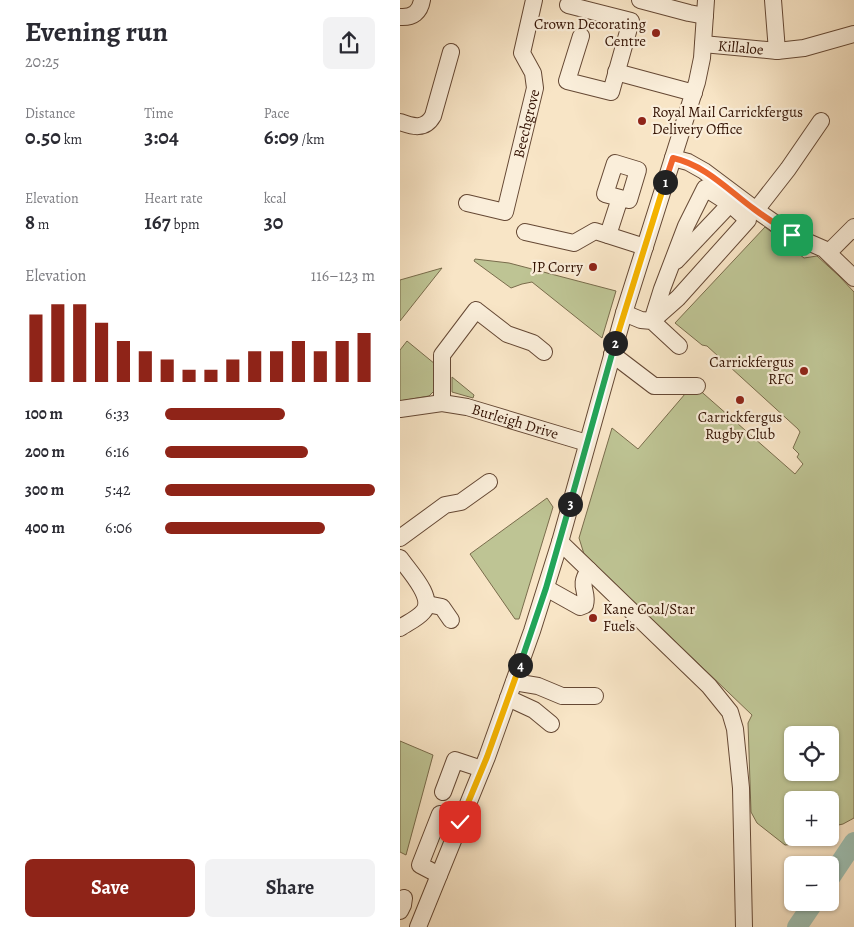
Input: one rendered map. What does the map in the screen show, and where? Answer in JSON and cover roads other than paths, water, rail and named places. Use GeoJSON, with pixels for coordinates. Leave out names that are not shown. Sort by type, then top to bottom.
{"type":"FeatureCollection","features":[{"type":"Feature","properties":{"kind":"street"},"geometry":{"type":"LineString","coordinates":[[400,17],[415,14],[420,9],[422,0]]}},
{"type":"Feature","properties":{"kind":"street","name":"Beechgrove"},"geometry":{"type":"LineString","coordinates":[[467,203],[509,213],[535,88],[533,73],[522,52],[534,0]]}},
{"type":"Feature","properties":{"kind":"street"},"geometry":{"type":"LineString","coordinates":[[418,927],[482,769],[546,588],[624,313],[699,73],[706,8],[689,14],[640,0]]}},
{"type":"Feature","properties":{"kind":"street","name":"Killaloe"},"geometry":{"type":"LineString","coordinates":[[773,0],[777,51]]}},
{"type":"Feature","properties":{"kind":"street"},"geometry":{"type":"LineString","coordinates":[[568,5],[631,21],[611,92],[567,81],[581,36]]}},
{"type":"Feature","properties":{"kind":"street","name":"Killaloe"},"geometry":{"type":"LineString","coordinates":[[703,44],[777,51],[804,48],[854,34]]}},
{"type":"Feature","properties":{"kind":"street"},"geometry":{"type":"LineString","coordinates":[[400,122],[418,126],[425,125],[430,121],[451,52]]}},
{"type":"Feature","properties":{"kind":"street"},"geometry":{"type":"LineString","coordinates":[[616,72],[694,93]]}},
{"type":"Feature","properties":{"kind":"street"},"geometry":{"type":"LineString","coordinates":[[756,210],[788,170],[821,121]]}},
{"type":"Feature","properties":{"kind":"street"},"geometry":{"type":"LineString","coordinates":[[673,158],[688,162],[704,170],[792,235],[829,252],[854,278]]}},
{"type":"Feature","properties":{"kind":"street"},"geometry":{"type":"LineString","coordinates":[[707,188],[730,204],[748,220],[678,298],[652,322],[662,288],[686,226],[703,190],[707,188]]}},
{"type":"Feature","properties":{"kind":"street"},"geometry":{"type":"LineString","coordinates":[[608,235],[620,198]]}},
{"type":"Feature","properties":{"kind":"street"},"geometry":{"type":"LineString","coordinates":[[672,264],[730,204]]}},
{"type":"Feature","properties":{"kind":"street"},"geometry":{"type":"LineString","coordinates":[[829,252],[854,227]]}},
{"type":"Feature","properties":{"kind":"street"},"geometry":{"type":"LineString","coordinates":[[525,232],[574,243],[595,232],[645,247]]}},
{"type":"Feature","properties":{"kind":"street"},"geometry":{"type":"LineString","coordinates":[[442,403],[442,355],[476,310],[507,334],[533,343],[544,352]]}},
{"type":"Feature","properties":{"kind":"street"},"geometry":{"type":"LineString","coordinates":[[624,313],[652,322],[680,346]]}},
{"type":"Feature","properties":{"kind":"street"},"geometry":{"type":"LineString","coordinates":[[612,354],[654,386],[697,386]]}},
{"type":"Feature","properties":{"kind":"street","name":"Burleigh Drive"},"geometry":{"type":"LineString","coordinates":[[400,409],[442,403],[493,414],[587,444]]}},
{"type":"Feature","properties":{"kind":"street"},"geometry":{"type":"LineString","coordinates":[[400,538],[445,505],[461,502],[489,482]]}},
{"type":"Feature","properties":{"kind":"street"},"geometry":{"type":"LineString","coordinates":[[560,542],[709,686],[730,712],[735,729],[741,788],[744,927]]}},
{"type":"Feature","properties":{"kind":"street"},"geometry":{"type":"LineString","coordinates":[[400,558],[424,592],[427,604],[421,613],[400,628]]}},
{"type":"Feature","properties":{"kind":"street"},"geometry":{"type":"LineString","coordinates":[[546,588],[580,606],[585,605],[586,601],[582,584],[588,570]]}},
{"type":"Feature","properties":{"kind":"street"},"geometry":{"type":"LineString","coordinates":[[427,604],[442,607],[450,620]]}},
{"type":"Feature","properties":{"kind":"street"},"geometry":{"type":"LineString","coordinates":[[514,682],[538,686],[562,696],[595,696]]}},
{"type":"Feature","properties":{"kind":"street"},"geometry":{"type":"LineString","coordinates":[[508,698],[534,710],[551,724]]}},
{"type":"Feature","properties":{"kind":"street"},"geometry":{"type":"LineString","coordinates":[[444,792],[455,760],[482,769]]}},
{"type":"Feature","properties":{"kind":"street"},"geometry":{"type":"LineString","coordinates":[[439,875],[420,865],[440,814]]}},
{"type":"Feature","properties":{"kind":"waterway"},"geometry":{"type":"LineString","coordinates":[[839,864],[854,842]]}},
{"type":"Feature","properties":{"kind":"waterway"},"geometry":{"type":"LineString","coordinates":[[797,927],[808,911]]}},
{"type":"Feature","properties":{"kind":"place","name":"Crown Decorating Centre"},"geometry":{"type":"Point","coordinates":[656,33]}},
{"type":"Feature","properties":{"kind":"place","name":"Royal Mail Carrickfergus Delivery Office"},"geometry":{"type":"Point","coordinates":[642,121]}},
{"type":"Feature","properties":{"kind":"place","name":"JP Corry"},"geometry":{"type":"Point","coordinates":[593,267]}},
{"type":"Feature","properties":{"kind":"place","name":"Carrickfergus RFC"},"geometry":{"type":"Point","coordinates":[804,371]}},
{"type":"Feature","properties":{"kind":"place","name":"Carrickfergus Rugby Club"},"geometry":{"type":"Point","coordinates":[740,400]}},
{"type":"Feature","properties":{"kind":"place","name":"Kane Coal/Star Fuels"},"geometry":{"type":"Point","coordinates":[593,618]}}]}
